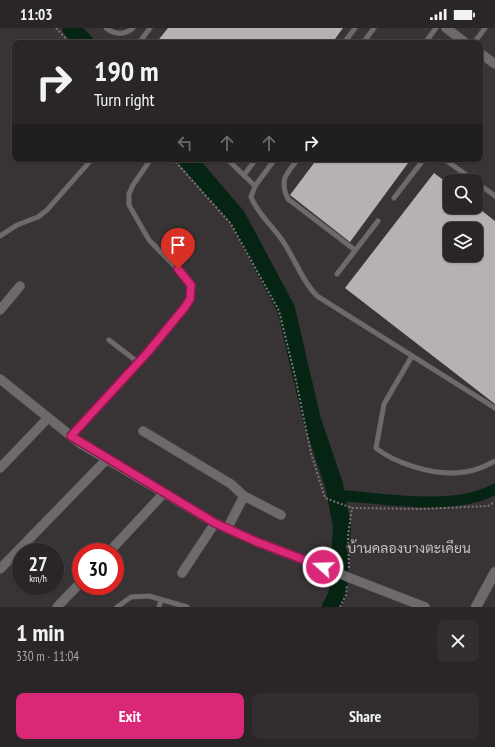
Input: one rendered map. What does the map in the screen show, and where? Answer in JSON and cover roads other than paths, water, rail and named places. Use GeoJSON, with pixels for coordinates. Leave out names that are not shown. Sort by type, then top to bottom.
{"type":"FeatureCollection","features":[{"type":"Feature","properties":{"kind":"main road"},"geometry":{"type":"LineString","coordinates":[[476,607],[495,572]]}},
{"type":"Feature","properties":{"kind":"street"},"geometry":{"type":"LineString","coordinates":[[446,28],[462,40]]}},
{"type":"Feature","properties":{"kind":"street"},"geometry":{"type":"LineString","coordinates":[[483,55],[495,64]]}},
{"type":"Feature","properties":{"kind":"street"},"geometry":{"type":"LineString","coordinates":[[0,310],[20,286]]}},
{"type":"Feature","properties":{"kind":"street"},"geometry":{"type":"LineString","coordinates":[[0,379],[71,436],[215,523],[257,542],[349,576],[425,607]]}},
{"type":"Feature","properties":{"kind":"street"},"geometry":{"type":"LineString","coordinates":[[0,468],[48,418]]}},
{"type":"Feature","properties":{"kind":"street"},"geometry":{"type":"LineString","coordinates":[[143,431],[231,484],[244,496],[281,515]]}},
{"type":"Feature","properties":{"kind":"street"},"geometry":{"type":"LineString","coordinates":[[0,569],[107,459]]}},
{"type":"Feature","properties":{"kind":"street"},"geometry":{"type":"LineString","coordinates":[[117,543],[164,493]]}},
{"type":"Feature","properties":{"kind":"street"},"geometry":{"type":"LineString","coordinates":[[227,528],[244,496]]}},
{"type":"Feature","properties":{"kind":"street"},"geometry":{"type":"LineString","coordinates":[[182,574],[215,523]]}},
{"type":"Feature","properties":{"kind":"street"},"geometry":{"type":"LineString","coordinates":[[57,607],[72,591]]}},
{"type":"Feature","properties":{"kind":"lane"},"geometry":{"type":"LineString","coordinates":[[106,28],[110,32],[117,34],[127,33],[133,28]]}},
{"type":"Feature","properties":{"kind":"lane"},"geometry":{"type":"LineString","coordinates":[[141,40],[150,28]]}},
{"type":"Feature","properties":{"kind":"lane"},"geometry":{"type":"LineString","coordinates":[[346,40],[355,28]]}},
{"type":"Feature","properties":{"kind":"lane"},"geometry":{"type":"LineString","coordinates":[[365,40],[374,28]]}},
{"type":"Feature","properties":{"kind":"lane"},"geometry":{"type":"LineString","coordinates":[[427,40],[436,28]]}},
{"type":"Feature","properties":{"kind":"lane"},"geometry":{"type":"LineString","coordinates":[[476,40],[485,28]]}},
{"type":"Feature","properties":{"kind":"lane"},"geometry":{"type":"LineString","coordinates":[[0,236],[17,225],[38,218],[43,214],[89,162]]}},
{"type":"Feature","properties":{"kind":"lane"},"geometry":{"type":"LineString","coordinates":[[71,436],[139,363],[185,307],[192,291],[187,279],[143,233],[129,205],[129,194],[133,185],[149,162]]}},
{"type":"Feature","properties":{"kind":"lane"},"geometry":{"type":"LineString","coordinates":[[230,162],[255,186]]}},
{"type":"Feature","properties":{"kind":"lane"},"geometry":{"type":"LineString","coordinates":[[244,175],[254,162]]}},
{"type":"Feature","properties":{"kind":"lane"},"geometry":{"type":"LineString","coordinates":[[273,162],[255,186],[251,197],[254,205],[283,242],[308,288],[317,296],[495,408]]}},
{"type":"Feature","properties":{"kind":"lane"},"geometry":{"type":"LineString","coordinates":[[296,162],[287,173],[283,182],[284,190],[288,199],[355,250]]}},
{"type":"Feature","properties":{"kind":"lane"},"geometry":{"type":"LineString","coordinates":[[394,198],[422,162]]}},
{"type":"Feature","properties":{"kind":"lane"},"geometry":{"type":"LineString","coordinates":[[448,162],[464,174]]}},
{"type":"Feature","properties":{"kind":"lane"},"geometry":{"type":"LineString","coordinates":[[483,188],[495,196]]}},
{"type":"Feature","properties":{"kind":"lane"},"geometry":{"type":"LineString","coordinates":[[337,274],[378,221]]}},
{"type":"Feature","properties":{"kind":"lane"},"geometry":{"type":"LineString","coordinates":[[109,340],[139,363]]}},
{"type":"Feature","properties":{"kind":"lane"},"geometry":{"type":"LineString","coordinates":[[412,356],[384,404],[376,448],[386,456],[424,469],[454,474],[482,468],[495,461]]}},
{"type":"Feature","properties":{"kind":"lane"},"geometry":{"type":"LineString","coordinates":[[117,607],[131,597],[149,596],[187,607]]}},
{"type":"Feature","properties":{"kind":"lane"},"geometry":{"type":"LineString","coordinates":[[159,607],[161,600]]}},
{"type":"Feature","properties":{"kind":"waterway"},"geometry":{"type":"LineString","coordinates":[[71,28],[82,40]]}},
{"type":"Feature","properties":{"kind":"waterway"},"geometry":{"type":"LineString","coordinates":[[190,162],[237,217],[286,309],[312,420],[334,485],[342,526],[338,593],[331,607]]}},
{"type":"Feature","properties":{"kind":"waterway"},"geometry":{"type":"LineString","coordinates":[[336,495],[418,502],[439,502],[479,496],[495,489]]}},
{"type":"Feature","properties":{"kind":"district","name":"บ้านคลองบางตะเคียน"},"geometry":{"type":"Point","coordinates":[409,548]}}]}
